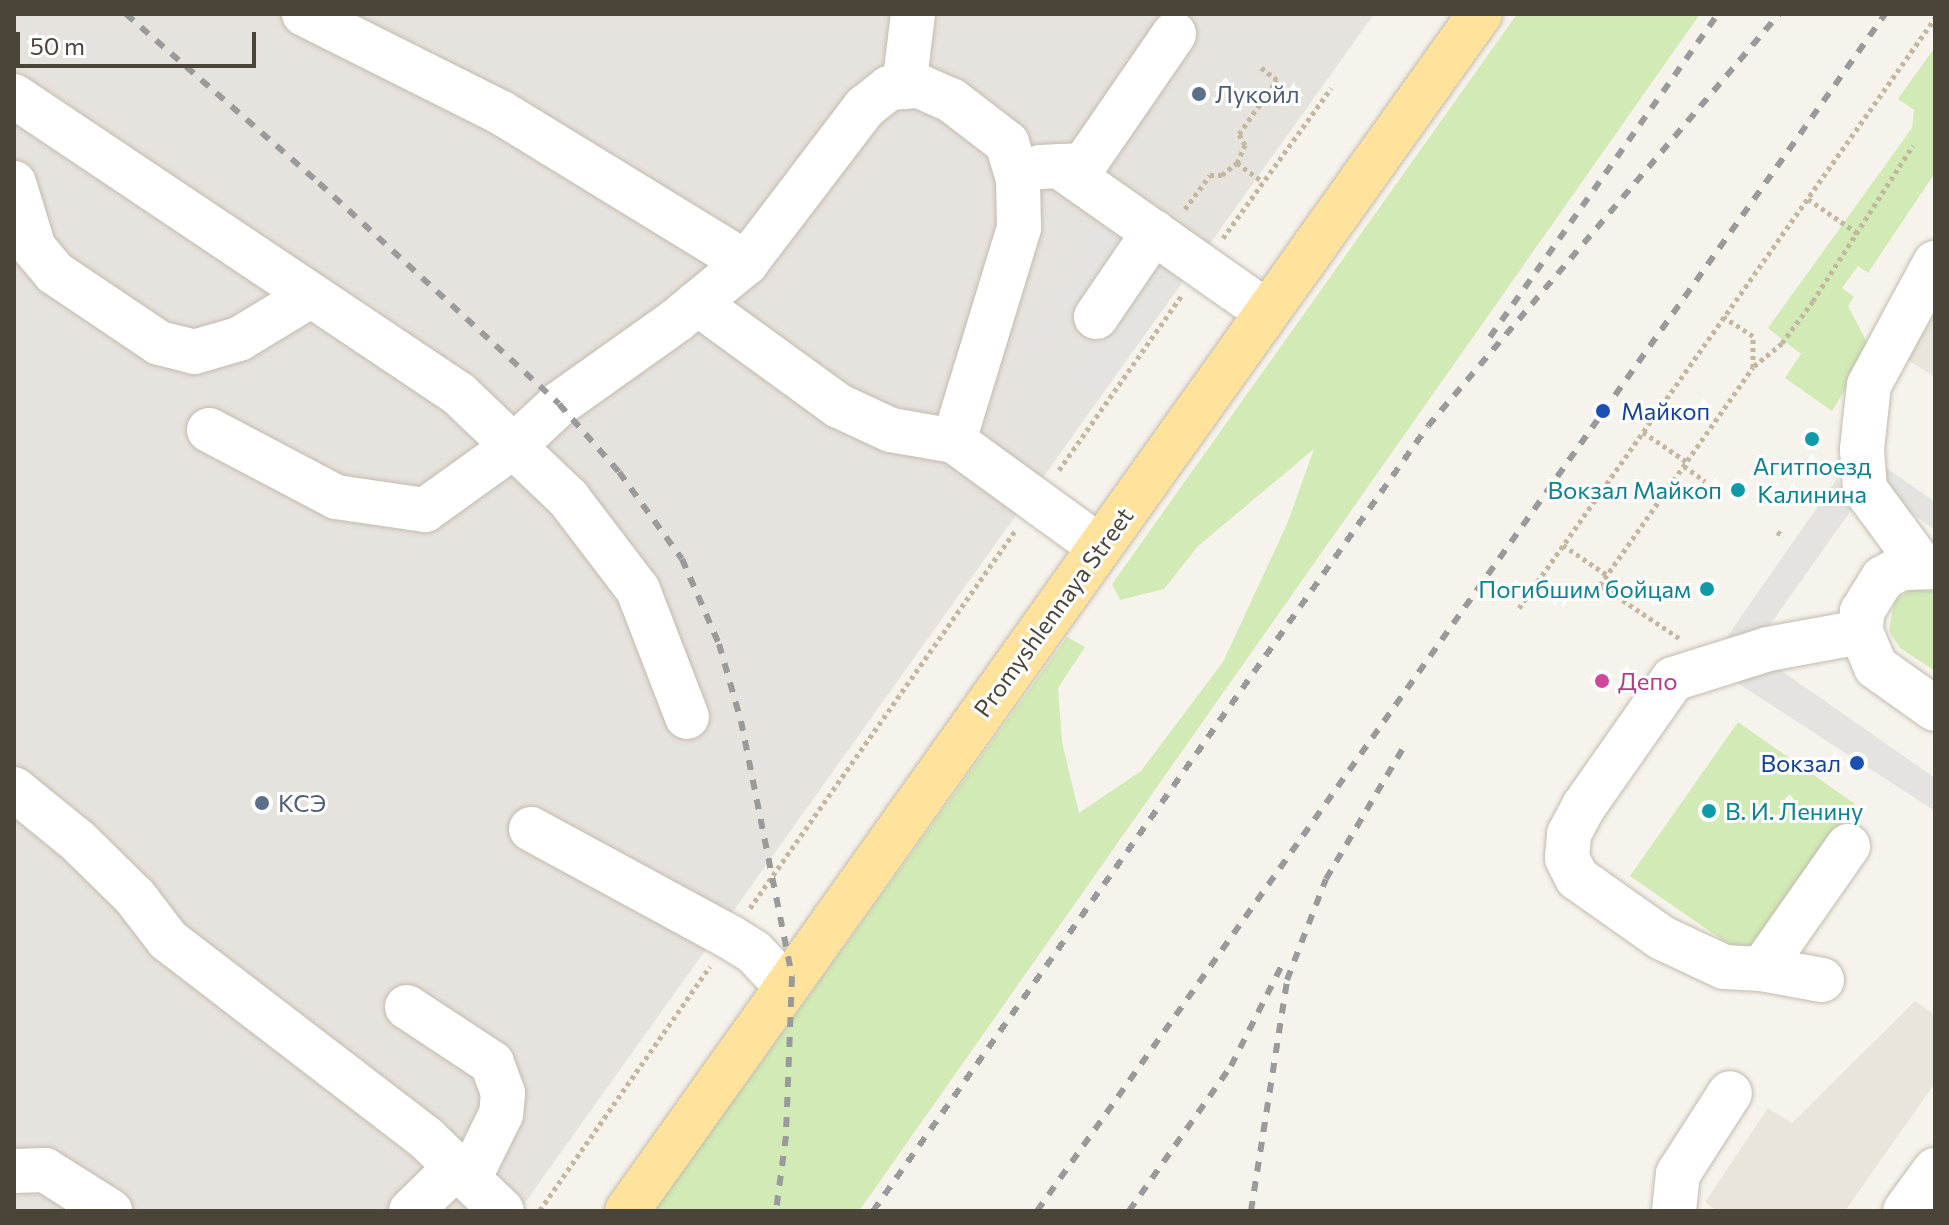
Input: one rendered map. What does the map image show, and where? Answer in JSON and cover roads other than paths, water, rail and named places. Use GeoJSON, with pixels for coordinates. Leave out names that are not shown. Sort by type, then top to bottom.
{"type":"FeatureCollection","features":[{"type":"Feature","properties":{"kind":"main road","name":"Promyshlennaya Street"},"geometry":{"type":"LineString","coordinates":[[627,1211],[1480,14]]}},
{"type":"Feature","properties":{"kind":"street"},"geometry":{"type":"LineString","coordinates":[[304,14],[500,112],[746,263]]}},
{"type":"Feature","properties":{"kind":"street"},"geometry":{"type":"LineString","coordinates":[[904,87],[913,14]]}},
{"type":"Feature","properties":{"kind":"street"},"geometry":{"type":"LineString","coordinates":[[1014,168],[1084,165],[1174,34]]}},
{"type":"Feature","properties":{"kind":"street"},"geometry":{"type":"LineString","coordinates":[[209,430],[336,497],[425,510],[514,446],[559,404],[697,303],[746,263],[865,107],[889,88],[919,86],[988,126],[1007,143],[1014,168],[1019,228],[954,441]]}},
{"type":"Feature","properties":{"kind":"street"},"geometry":{"type":"LineString","coordinates":[[14,96],[459,394],[568,498],[638,590],[687,717]]}},
{"type":"Feature","properties":{"kind":"street"},"geometry":{"type":"LineString","coordinates":[[1059,166],[1267,312]]}},
{"type":"Feature","properties":{"kind":"street"},"geometry":{"type":"LineString","coordinates":[[14,183],[34,248],[55,273],[159,343],[194,352],[239,339],[310,296]]}},
{"type":"Feature","properties":{"kind":"street"},"geometry":{"type":"LineString","coordinates":[[1096,317],[1159,236]]}},
{"type":"Feature","properties":{"kind":"street"},"geometry":{"type":"LineString","coordinates":[[1935,263],[1869,385],[1862,449],[1865,489],[1928,566],[1883,578],[1862,612],[1861,632],[1876,667],[1935,709]]}},
{"type":"Feature","properties":{"kind":"street"},"geometry":{"type":"LineString","coordinates":[[697,303],[839,406],[891,430],[954,441],[1100,547]]}},
{"type":"Feature","properties":{"kind":"street"},"geometry":{"type":"LineString","coordinates":[[1822,980],[1762,969],[1724,967],[1662,938],[1577,878],[1567,858],[1569,834],[1673,679],[1768,649],[1861,632]]}},
{"type":"Feature","properties":{"kind":"street"},"geometry":{"type":"LineString","coordinates":[[14,789],[78,841],[135,897],[168,940],[426,1138],[502,1211]]}},
{"type":"Feature","properties":{"kind":"street"},"geometry":{"type":"LineString","coordinates":[[531,829],[730,937],[754,952],[786,986]]}},
{"type":"Feature","properties":{"kind":"street"},"geometry":{"type":"LineString","coordinates":[[1762,969],[1848,846]]}},
{"type":"Feature","properties":{"kind":"street"},"geometry":{"type":"LineString","coordinates":[[407,1007],[492,1063],[503,1093],[501,1114],[463,1173],[411,1211]]}},
{"type":"Feature","properties":{"kind":"street"},"geometry":{"type":"LineString","coordinates":[[1674,1211],[1678,1174],[1730,1093]]}},
{"type":"Feature","properties":{"kind":"street"},"geometry":{"type":"LineString","coordinates":[[14,1171],[45,1170],[110,1211]]}},
{"type":"Feature","properties":{"kind":"street"},"geometry":{"type":"LineString","coordinates":[[1905,1211],[1935,1170]]}},
{"type":"Feature","properties":{"kind":"railway"},"geometry":{"type":"LineString","coordinates":[[126,14],[319,183],[559,404],[619,472],[682,559],[719,644],[741,721],[792,977],[786,1136],[776,1211]]}},
{"type":"Feature","properties":{"kind":"railway"},"geometry":{"type":"LineString","coordinates":[[1490,337],[1718,14]]}},
{"type":"Feature","properties":{"kind":"railway"},"geometry":{"type":"LineString","coordinates":[[873,1211],[1428,426],[1779,14]]}},
{"type":"Feature","properties":{"kind":"railway"},"geometry":{"type":"LineString","coordinates":[[1037,1211],[1885,14]]}},
{"type":"Feature","properties":{"kind":"railway"},"geometry":{"type":"LineString","coordinates":[[1251,1211],[1287,980],[1326,879],[1406,743]]}},
{"type":"Feature","properties":{"kind":"railway"},"geometry":{"type":"LineString","coordinates":[[1129,1211],[1231,1066],[1284,961]]}},
{"type":"Feature","properties":{"kind":"place","name":"Лукойл"},"geometry":{"type":"Point","coordinates":[1199,94]}},
{"type":"Feature","properties":{"kind":"place","name":"Майкоп"},"geometry":{"type":"Point","coordinates":[1603,411]}},
{"type":"Feature","properties":{"kind":"place","name":"Агитпоезд Калинина"},"geometry":{"type":"Point","coordinates":[1812,439]}},
{"type":"Feature","properties":{"kind":"place","name":"Вокзал Майкоп"},"geometry":{"type":"Point","coordinates":[1738,490]}},
{"type":"Feature","properties":{"kind":"place","name":"Погибшим бойцам"},"geometry":{"type":"Point","coordinates":[1707,589]}},
{"type":"Feature","properties":{"kind":"place","name":"Депо"},"geometry":{"type":"Point","coordinates":[1602,681]}},
{"type":"Feature","properties":{"kind":"place","name":"Вокзал"},"geometry":{"type":"Point","coordinates":[1857,763]}},
{"type":"Feature","properties":{"kind":"place","name":"КСЭ"},"geometry":{"type":"Point","coordinates":[262,803]}},
{"type":"Feature","properties":{"kind":"place","name":"В. И. Ленину"},"geometry":{"type":"Point","coordinates":[1709,811]}}]}
